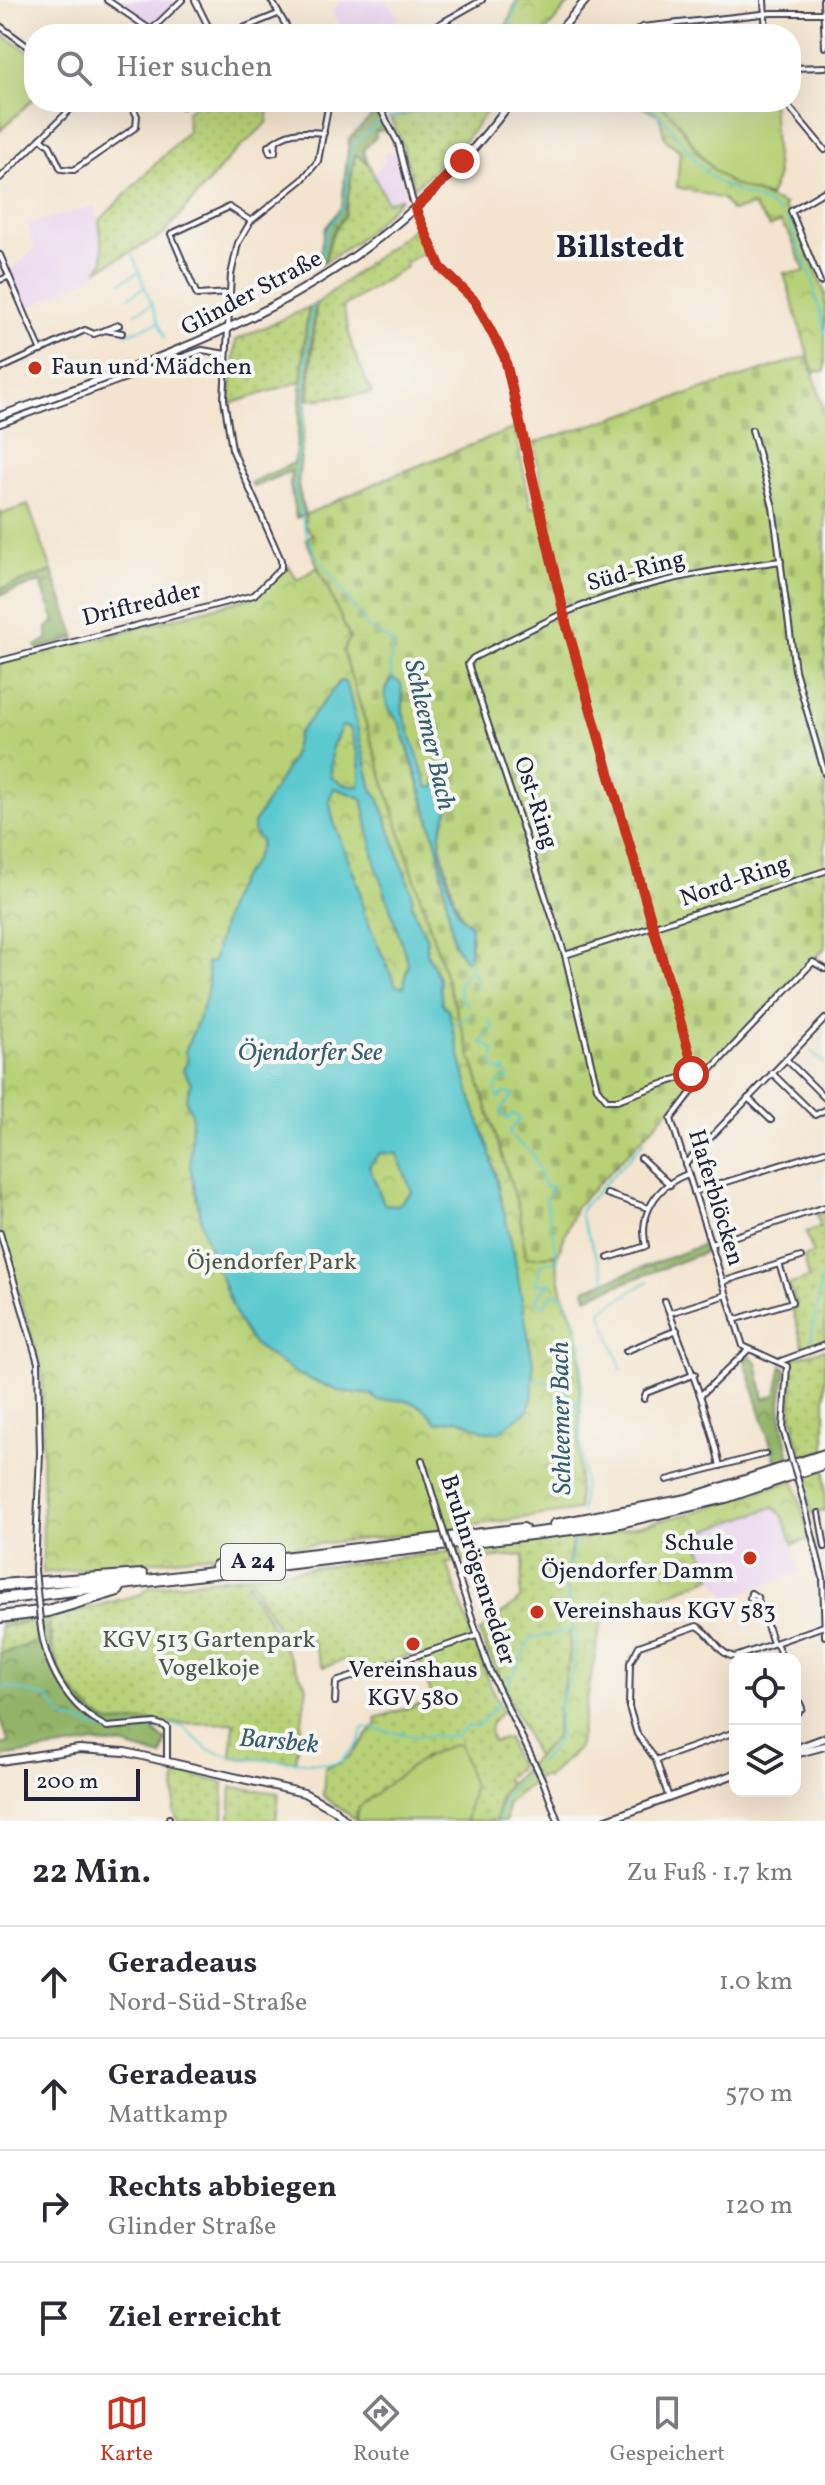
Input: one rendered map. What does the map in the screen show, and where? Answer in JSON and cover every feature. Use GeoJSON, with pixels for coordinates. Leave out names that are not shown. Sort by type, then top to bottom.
{"type":"FeatureCollection","features":[{"type":"Feature","properties":{"kind":"highway","name":"A 24"},"geometry":{"type":"LineString","coordinates":[[0,1583],[142,1575],[598,1519],[723,1490],[825,1455]]}},
{"type":"Feature","properties":{"kind":"highway","name":"A 24"},"geometry":{"type":"LineString","coordinates":[[0,1599],[612,1524],[726,1497],[825,1463]]}},
{"type":"Feature","properties":{"kind":"highway","name":"A 24"},"geometry":{"type":"LineString","coordinates":[[0,1617],[48,1611],[168,1579]]}},
{"type":"Feature","properties":{"kind":"main road"},"geometry":{"type":"LineString","coordinates":[[566,24],[586,0]]}},
{"type":"Feature","properties":{"kind":"main road","name":"Glinder Straße"},"geometry":{"type":"LineString","coordinates":[[0,416],[215,336],[327,276],[415,209],[462,161],[503,112]]}},
{"type":"Feature","properties":{"kind":"main road"},"geometry":{"type":"LineString","coordinates":[[801,1749],[825,1738]]}},
{"type":"Feature","properties":{"kind":"main road"},"geometry":{"type":"LineString","coordinates":[[801,1751],[825,1746]]}},
{"type":"Feature","properties":{"kind":"main road"},"geometry":{"type":"LineString","coordinates":[[0,1761],[89,1748],[125,1752],[299,1792],[319,1800],[346,1821]]}},
{"type":"Feature","properties":{"kind":"main road"},"geometry":{"type":"LineString","coordinates":[[604,1821],[729,1776]]}},
{"type":"Feature","properties":{"kind":"street"},"geometry":{"type":"LineString","coordinates":[[107,0],[138,24]]}},
{"type":"Feature","properties":{"kind":"street"},"geometry":{"type":"LineString","coordinates":[[157,24],[182,0]]}},
{"type":"Feature","properties":{"kind":"street"},"geometry":{"type":"LineString","coordinates":[[195,0],[207,24]]}},
{"type":"Feature","properties":{"kind":"street"},"geometry":{"type":"LineString","coordinates":[[271,0],[284,24]]}},
{"type":"Feature","properties":{"kind":"street"},"geometry":{"type":"LineString","coordinates":[[440,24],[482,0]]}},
{"type":"Feature","properties":{"kind":"street"},"geometry":{"type":"LineString","coordinates":[[764,0],[765,24]]}},
{"type":"Feature","properties":{"kind":"street"},"geometry":{"type":"LineString","coordinates":[[823,0],[825,47]]}},
{"type":"Feature","properties":{"kind":"street"},"geometry":{"type":"LineString","coordinates":[[670,24],[764,14],[823,12]]}},
{"type":"Feature","properties":{"kind":"street"},"geometry":{"type":"LineString","coordinates":[[256,24],[278,14]]}},
{"type":"Feature","properties":{"kind":"street"},"geometry":{"type":"LineString","coordinates":[[0,26],[24,44]]}},
{"type":"Feature","properties":{"kind":"street"},"geometry":{"type":"LineString","coordinates":[[801,68],[825,67]]}},
{"type":"Feature","properties":{"kind":"street"},"geometry":{"type":"LineString","coordinates":[[0,178],[68,112]]}},
{"type":"Feature","properties":{"kind":"street"},"geometry":{"type":"LineString","coordinates":[[41,138],[50,146],[61,169],[74,170],[136,127],[135,112]]}},
{"type":"Feature","properties":{"kind":"street"},"geometry":{"type":"LineString","coordinates":[[0,424],[202,350],[226,354],[230,293],[238,243],[251,221],[309,174],[321,156],[327,112]]}},
{"type":"Feature","properties":{"kind":"street"},"geometry":{"type":"LineString","coordinates":[[382,112],[398,143],[415,209],[441,268],[475,301],[504,354],[564,613],[653,928]]}},
{"type":"Feature","properties":{"kind":"street"},"geometry":{"type":"LineString","coordinates":[[793,112],[825,150]]}},
{"type":"Feature","properties":{"kind":"street"},"geometry":{"type":"LineString","coordinates":[[276,141],[293,132],[324,133]]}},
{"type":"Feature","properties":{"kind":"street"},"geometry":{"type":"LineString","coordinates":[[820,282],[791,211],[825,191]]}},
{"type":"Feature","properties":{"kind":"street"},"geometry":{"type":"LineString","coordinates":[[230,293],[197,295],[171,234],[229,207],[251,221]]}},
{"type":"Feature","properties":{"kind":"street"},"geometry":{"type":"LineString","coordinates":[[0,255],[41,351]]}},
{"type":"Feature","properties":{"kind":"street"},"geometry":{"type":"LineString","coordinates":[[0,280],[8,277]]}},
{"type":"Feature","properties":{"kind":"street"},"geometry":{"type":"LineString","coordinates":[[0,369],[85,330],[94,334],[119,325]]}},
{"type":"Feature","properties":{"kind":"street"},"geometry":{"type":"LineString","coordinates":[[105,330],[122,333]]}},
{"type":"Feature","properties":{"kind":"street"},"geometry":{"type":"LineString","coordinates":[[215,336],[227,342]]}},
{"type":"Feature","properties":{"kind":"street","name":"Driftredder"},"geometry":{"type":"LineString","coordinates":[[0,661],[254,595],[282,565],[232,449],[224,399],[226,354]]}},
{"type":"Feature","properties":{"kind":"street"},"geometry":{"type":"LineString","coordinates":[[752,430],[773,507],[793,660],[825,774]]}},
{"type":"Feature","properties":{"kind":"street","name":"Süd-Ring"},"geometry":{"type":"LineString","coordinates":[[468,664],[473,658],[564,613],[648,583],[781,561]]}},
{"type":"Feature","properties":{"kind":"street","name":"Ost-Ring"},"geometry":{"type":"LineString","coordinates":[[468,664],[565,955],[598,1092],[607,1100],[617,1100],[693,1071],[653,928]]}},
{"type":"Feature","properties":{"kind":"street","name":"Nord-Ring"},"geometry":{"type":"LineString","coordinates":[[565,955],[825,871]]}},
{"type":"Feature","properties":{"kind":"street","name":"Haferblöcken"},"geometry":{"type":"LineString","coordinates":[[748,1350],[742,1344],[734,1320],[671,1119],[673,1113],[813,962],[825,969]]}},
{"type":"Feature","properties":{"kind":"street"},"geometry":{"type":"LineString","coordinates":[[685,1164],[825,1019]]}},
{"type":"Feature","properties":{"kind":"street"},"geometry":{"type":"LineString","coordinates":[[786,1060],[825,1098]]}},
{"type":"Feature","properties":{"kind":"street"},"geometry":{"type":"LineString","coordinates":[[772,1073],[815,1115],[825,1110]]}},
{"type":"Feature","properties":{"kind":"street"},"geometry":{"type":"LineString","coordinates":[[748,1098],[771,1120]]}},
{"type":"Feature","properties":{"kind":"street"},"geometry":{"type":"LineString","coordinates":[[694,1192],[825,1151]]}},
{"type":"Feature","properties":{"kind":"street"},"geometry":{"type":"LineString","coordinates":[[641,1158],[670,1185]]}},
{"type":"Feature","properties":{"kind":"street"},"geometry":{"type":"LineString","coordinates":[[608,1258],[646,1246],[642,1230],[648,1208],[670,1185],[688,1174]]}},
{"type":"Feature","properties":{"kind":"street"},"geometry":{"type":"LineString","coordinates":[[607,1194],[648,1208]]}},
{"type":"Feature","properties":{"kind":"street"},"geometry":{"type":"LineString","coordinates":[[711,1244],[825,1207]]}},
{"type":"Feature","properties":{"kind":"street"},"geometry":{"type":"LineString","coordinates":[[0,1233],[38,1363],[40,1453],[35,1570],[40,1621],[49,1665],[66,1690],[107,1727],[155,1723],[167,1727],[167,1762]]}},
{"type":"Feature","properties":{"kind":"street"},"geometry":{"type":"LineString","coordinates":[[722,1282],[801,1257]]}},
{"type":"Feature","properties":{"kind":"street"},"geometry":{"type":"LineString","coordinates":[[734,1320],[792,1302],[779,1264]]}},
{"type":"Feature","properties":{"kind":"street"},"geometry":{"type":"LineString","coordinates":[[670,1313],[726,1295]]}},
{"type":"Feature","properties":{"kind":"street"},"geometry":{"type":"LineString","coordinates":[[665,1301],[702,1394],[720,1466]]}},
{"type":"Feature","properties":{"kind":"street"},"geometry":{"type":"LineString","coordinates":[[626,1351],[677,1330]]}},
{"type":"Feature","properties":{"kind":"street"},"geometry":{"type":"LineString","coordinates":[[781,1361],[825,1345]]}},
{"type":"Feature","properties":{"kind":"street"},"geometry":{"type":"LineString","coordinates":[[702,1394],[748,1350],[781,1361],[787,1368],[783,1419],[823,1578],[825,1636]]}},
{"type":"Feature","properties":{"kind":"street"},"geometry":{"type":"LineString","coordinates":[[644,1399],[646,1393],[695,1374]]}},
{"type":"Feature","properties":{"kind":"street"},"geometry":{"type":"LineString","coordinates":[[667,1480],[765,1454]]}},
{"type":"Feature","properties":{"kind":"street","name":"Bruhnrögenredder"},"geometry":{"type":"LineString","coordinates":[[422,1460],[476,1636],[543,1781],[558,1821]]}},
{"type":"Feature","properties":{"kind":"street"},"geometry":{"type":"LineString","coordinates":[[819,1513],[825,1547]]}},
{"type":"Feature","properties":{"kind":"street"},"geometry":{"type":"LineString","coordinates":[[759,1604],[780,1653]]}},
{"type":"Feature","properties":{"kind":"street"},"geometry":{"type":"LineString","coordinates":[[669,1798],[656,1760],[637,1734],[629,1707],[630,1663],[639,1646],[689,1626],[706,1631],[728,1656],[735,1657],[824,1626]]}},
{"type":"Feature","properties":{"kind":"street"},"geometry":{"type":"LineString","coordinates":[[335,1702],[336,1682],[476,1636]]}},
{"type":"Feature","properties":{"kind":"street"},"geometry":{"type":"LineString","coordinates":[[656,1760],[729,1734]]}},
{"type":"Feature","properties":{"kind":"shaded area"},"geometry":{"type":"Polygon","coordinates":[[[112,0],[178,0],[154,23],[148,24],[112,0]]]}},
{"type":"Feature","properties":{"kind":"shaded area"},"geometry":{"type":"Polygon","coordinates":[[[342,0],[387,0],[400,18],[392,24],[341,24],[330,11],[342,0]]]}},
{"type":"Feature","properties":{"kind":"shaded area"},"geometry":{"type":"Polygon","coordinates":[[[387,151],[396,155],[405,195],[387,202],[373,173],[386,162],[383,156],[387,151]]]}},
{"type":"Feature","properties":{"kind":"shaded area"},"geometry":{"type":"Polygon","coordinates":[[[95,206],[104,260],[94,276],[26,309],[9,272],[35,249],[28,224],[95,206]]]}},
{"type":"Feature","properties":{"kind":"shaded area","name":"Schule Öjendorfer Damm"},"geometry":{"type":"Polygon","coordinates":[[[774,1507],[782,1515],[799,1572],[729,1598],[712,1577],[695,1534],[774,1507]]]}},
{"type":"Feature","properties":{"kind":"green space"},"geometry":{"type":"Polygon","coordinates":[[[517,0],[572,0],[552,24],[507,24],[517,0]]]}},
{"type":"Feature","properties":{"kind":"green space"},"geometry":{"type":"Polygon","coordinates":[[[755,19],[762,24],[698,24],[755,19]]]}},
{"type":"Feature","properties":{"kind":"green space"},"geometry":{"type":"Polygon","coordinates":[[[0,33],[24,49],[24,108],[0,131],[0,33]]]}},
{"type":"Feature","properties":{"kind":"green space"},"geometry":{"type":"Polygon","coordinates":[[[187,112],[269,112],[267,123],[231,156],[163,235],[97,270],[104,260],[99,221],[188,131],[187,112]]]}},
{"type":"Feature","properties":{"kind":"green space"},"geometry":{"type":"Polygon","coordinates":[[[372,112],[378,112],[388,130],[376,131],[376,137],[363,150],[368,163],[355,154],[345,215],[332,234],[324,263],[317,267],[325,229],[342,206],[349,139],[372,112]]]}},
{"type":"Feature","properties":{"kind":"green space"},"geometry":{"type":"Polygon","coordinates":[[[412,112],[486,112],[462,144],[414,188],[402,143],[390,118],[412,112]]]}},
{"type":"Feature","properties":{"kind":"green space"},"geometry":{"type":"Polygon","coordinates":[[[653,112],[672,114],[702,158],[728,182],[785,205],[783,209],[792,215],[825,293],[825,371],[813,372],[784,273],[805,272],[790,235],[780,222],[770,227],[753,206],[731,211],[723,199],[677,187],[680,151],[665,139],[659,115],[653,112]]]}},
{"type":"Feature","properties":{"kind":"green space"},"geometry":{"type":"Polygon","coordinates":[[[668,112],[773,112],[777,178],[769,197],[737,186],[717,173],[668,112]]]}},
{"type":"Feature","properties":{"kind":"green space"},"geometry":{"type":"Polygon","coordinates":[[[355,154],[368,163],[387,202],[402,198],[357,241],[324,263],[332,234],[345,215],[355,154]]]}},
{"type":"Feature","properties":{"kind":"green space"},"geometry":{"type":"Polygon","coordinates":[[[415,227],[425,252],[343,307],[353,350],[372,393],[309,400],[316,304],[415,227]]]}},
{"type":"Feature","properties":{"kind":"green space"},"geometry":{"type":"Polygon","coordinates":[[[316,304],[298,485],[305,515],[296,518],[290,485],[291,471],[253,487],[251,482],[294,463],[306,326],[309,307],[316,304]]]}},
{"type":"Feature","properties":{"kind":"green space"},"geometry":{"type":"Polygon","coordinates":[[[309,307],[303,381],[229,404],[236,340],[309,307]]]}},
{"type":"Feature","properties":{"kind":"green space"},"geometry":{"type":"Polygon","coordinates":[[[808,356],[825,414],[825,948],[575,1208],[558,1254],[526,1259],[519,1210],[343,651],[349,638],[306,539],[312,534],[305,526],[305,515],[387,478],[515,428],[531,508],[545,505],[534,443],[808,356]],[[403,692],[401,726],[438,849],[454,944],[469,960],[472,936],[455,902],[440,844],[442,822],[453,801],[436,787],[428,788],[403,713],[403,692]]]}},
{"type":"Feature","properties":{"kind":"green space"},"geometry":{"type":"Polygon","coordinates":[[[28,505],[52,571],[0,589],[0,510],[2,514],[28,505]]]}},
{"type":"Feature","properties":{"kind":"green space","name":"Öjendorfer Park"},"geometry":{"type":"Polygon","coordinates":[[[289,566],[297,580],[318,567],[350,638],[343,651],[519,1210],[526,1258],[555,1255],[563,1296],[577,1327],[581,1347],[578,1510],[412,1534],[43,1573],[42,1371],[0,1231],[0,664],[254,597],[289,566]]]}},
{"type":"Feature","properties":{"kind":"green space"},"geometry":{"type":"Polygon","coordinates":[[[52,571],[76,638],[37,649],[36,646],[47,639],[47,628],[55,621],[40,582],[0,595],[0,589],[52,571]]]}},
{"type":"Feature","properties":{"kind":"green space"},"geometry":{"type":"Polygon","coordinates":[[[825,1212],[825,1342],[804,1349],[791,1305],[797,1303],[788,1285],[809,1278],[804,1257],[813,1253],[806,1232],[820,1227],[817,1214],[825,1212]]]}},
{"type":"Feature","properties":{"kind":"green space"},"geometry":{"type":"Polygon","coordinates":[[[705,1244],[708,1251],[587,1297],[585,1289],[705,1244]]]}},
{"type":"Feature","properties":{"kind":"green space"},"geometry":{"type":"Polygon","coordinates":[[[825,1349],[825,1450],[804,1458],[794,1430],[796,1422],[791,1417],[793,1375],[788,1360],[825,1349]]]}},
{"type":"Feature","properties":{"kind":"green space"},"geometry":{"type":"Polygon","coordinates":[[[747,1353],[757,1362],[764,1399],[776,1395],[782,1365],[786,1369],[780,1408],[791,1464],[778,1468],[743,1355],[747,1353]]]}},
{"type":"Feature","properties":{"kind":"green space"},"geometry":{"type":"Polygon","coordinates":[[[825,1469],[825,1510],[812,1515],[803,1477],[825,1469]]]}},
{"type":"Feature","properties":{"kind":"green space"},"geometry":{"type":"Polygon","coordinates":[[[794,1480],[810,1539],[793,1544],[782,1515],[774,1507],[696,1534],[712,1577],[601,1622],[578,1749],[546,1778],[544,1775],[538,1778],[507,1803],[506,1821],[496,1821],[502,1792],[556,1737],[558,1710],[569,1660],[569,1633],[574,1631],[566,1583],[572,1541],[688,1514],[794,1480]]]}},
{"type":"Feature","properties":{"kind":"green space","name":"KGV 513 Gartenpark Vogelkoje"},"geometry":{"type":"Polygon","coordinates":[[[592,1535],[570,1552],[573,1554],[566,1583],[575,1631],[569,1633],[569,1660],[558,1710],[556,1737],[537,1759],[479,1633],[520,1599],[524,1555],[447,1563],[490,1686],[503,1711],[491,1725],[493,1742],[508,1738],[514,1758],[522,1764],[505,1779],[509,1783],[499,1799],[496,1821],[466,1821],[473,1786],[427,1755],[359,1807],[355,1819],[323,1796],[325,1767],[349,1757],[377,1724],[376,1718],[433,1700],[417,1653],[353,1674],[348,1659],[323,1667],[311,1640],[288,1645],[251,1582],[247,1583],[307,1687],[296,1761],[231,1758],[234,1723],[110,1724],[95,1715],[73,1693],[54,1651],[49,1619],[141,1594],[150,1587],[592,1535]]]}},
{"type":"Feature","properties":{"kind":"green space"},"geometry":{"type":"Polygon","coordinates":[[[37,1616],[38,1620],[49,1619],[51,1652],[63,1680],[97,1717],[110,1723],[156,1721],[155,1732],[166,1740],[162,1757],[122,1745],[96,1743],[0,1757],[0,1745],[9,1743],[0,1717],[0,1654],[37,1642],[33,1621],[0,1627],[0,1619],[37,1616]]]}},
{"type":"Feature","properties":{"kind":"green space"},"geometry":{"type":"Polygon","coordinates":[[[34,1621],[37,1642],[0,1654],[0,1627],[34,1621]]]}},
{"type":"Feature","properties":{"kind":"green space"},"geometry":{"type":"Polygon","coordinates":[[[459,1744],[473,1786],[466,1821],[356,1821],[359,1807],[394,1779],[434,1753],[459,1744]]]}},
{"type":"Feature","properties":{"kind":"green space"},"geometry":{"type":"Polygon","coordinates":[[[176,1771],[224,1783],[223,1821],[179,1821],[174,1813],[176,1771]]]}},
{"type":"Feature","properties":{"kind":"green space"},"geometry":{"type":"Polygon","coordinates":[[[232,1787],[279,1793],[276,1821],[230,1821],[232,1787]]]}},
{"type":"Feature","properties":{"kind":"water"},"geometry":{"type":"Polygon","coordinates":[[[392,678],[401,683],[403,713],[428,787],[435,787],[436,780],[448,777],[451,785],[451,801],[440,841],[456,907],[471,927],[469,960],[465,960],[454,944],[438,849],[401,726],[388,707],[384,694],[392,678]]]}},
{"type":"Feature","properties":{"kind":"water","name":"Öjendorfer See"},"geometry":{"type":"Polygon","coordinates":[[[340,681],[345,682],[372,789],[379,798],[412,893],[412,906],[427,939],[427,953],[439,978],[442,1004],[448,1009],[472,1102],[489,1148],[514,1254],[533,1363],[533,1395],[528,1410],[499,1432],[486,1432],[459,1419],[437,1423],[425,1409],[412,1402],[378,1401],[372,1395],[339,1391],[297,1374],[252,1343],[237,1318],[204,1234],[190,1166],[192,1115],[186,1100],[191,1083],[183,1070],[188,1060],[185,1052],[206,997],[206,963],[213,962],[230,899],[259,850],[261,842],[254,832],[254,823],[291,760],[298,734],[340,681]],[[342,726],[332,747],[331,777],[345,785],[359,787],[359,765],[350,728],[342,726]],[[334,788],[329,799],[334,823],[359,887],[364,913],[396,986],[404,987],[408,963],[375,862],[362,798],[334,788]],[[380,1153],[369,1166],[384,1204],[398,1205],[412,1192],[397,1154],[380,1153]]]}},
{"type":"Feature","properties":{"kind":"waterway","name":"Schleemer Bach"},"geometry":{"type":"LineString","coordinates":[[511,24],[520,0]]}},
{"type":"Feature","properties":{"kind":"waterway","name":"Schleemer Bach"},"geometry":{"type":"LineString","coordinates":[[389,118],[410,112]]}},
{"type":"Feature","properties":{"kind":"waterway"},"geometry":{"type":"LineString","coordinates":[[656,112],[714,179],[781,213]]}},
{"type":"Feature","properties":{"kind":"waterway","name":"Schleemer Bach"},"geometry":{"type":"LineString","coordinates":[[319,266],[326,232],[343,207],[353,145],[379,122]]}},
{"type":"Feature","properties":{"kind":"waterway"},"geometry":{"type":"LineString","coordinates":[[787,219],[811,275],[825,333]]}},
{"type":"Feature","properties":{"kind":"waterway"},"geometry":{"type":"LineString","coordinates":[[133,256],[165,338]]}},
{"type":"Feature","properties":{"kind":"waterway"},"geometry":{"type":"LineString","coordinates":[[121,282],[137,273]]}},
{"type":"Feature","properties":{"kind":"waterway"},"geometry":{"type":"LineString","coordinates":[[129,297],[145,287]]}},
{"type":"Feature","properties":{"kind":"waterway","name":"Schleemer Bach"},"geometry":{"type":"LineString","coordinates":[[307,536],[294,487],[304,419],[309,324],[314,303]]}},
{"type":"Feature","properties":{"kind":"waterway"},"geometry":{"type":"LineString","coordinates":[[136,313],[152,304]]}},
{"type":"Feature","properties":{"kind":"waterway"},"geometry":{"type":"LineString","coordinates":[[125,334],[158,323]]}},
{"type":"Feature","properties":{"kind":"waterway","name":"Schleemer Bach"},"geometry":{"type":"LineString","coordinates":[[308,538],[314,552],[368,627],[393,643],[390,668],[393,678]]}},
{"type":"Feature","properties":{"kind":"waterway","name":"Schleemer Bach"},"geometry":{"type":"LineString","coordinates":[[468,958],[479,989]]}},
{"type":"Feature","properties":{"kind":"waterway","name":"Schleemer Bach"},"geometry":{"type":"LineString","coordinates":[[468,1004],[462,1001],[458,987],[469,969]]}},
{"type":"Feature","properties":{"kind":"waterway"},"geometry":{"type":"LineString","coordinates":[[450,1027],[470,1015]]}},
{"type":"Feature","properties":{"kind":"waterway","name":"Schleemer Bach"},"geometry":{"type":"LineString","coordinates":[[490,1020],[493,1029],[481,1043],[495,1050],[492,1065],[502,1073],[504,1069],[508,1079],[498,1082],[495,1092],[499,1098],[504,1093],[514,1094],[502,1108],[502,1114],[508,1120],[512,1114],[521,1118],[510,1130],[510,1136],[533,1154],[545,1187],[553,1186],[546,1199],[558,1261],[541,1263],[536,1285],[551,1282],[535,1299],[544,1306],[552,1294],[563,1295],[578,1329],[582,1364],[581,1511]]}},
{"type":"Feature","properties":{"kind":"waterway"},"geometry":{"type":"LineString","coordinates":[[811,1051],[825,1064]]}},
{"type":"Feature","properties":{"kind":"waterway"},"geometry":{"type":"LineString","coordinates":[[607,1282],[580,1215],[581,1209],[645,1141]]}},
{"type":"Feature","properties":{"kind":"waterway"},"geometry":{"type":"LineString","coordinates":[[811,1339],[825,1263]]}},
{"type":"Feature","properties":{"kind":"waterway"},"geometry":{"type":"LineString","coordinates":[[622,1371],[601,1311],[648,1281]]}},
{"type":"Feature","properties":{"kind":"waterway"},"geometry":{"type":"LineString","coordinates":[[667,1316],[672,1325]]}},
{"type":"Feature","properties":{"kind":"waterway"},"geometry":{"type":"LineString","coordinates":[[533,1378],[565,1388],[582,1412]]}},
{"type":"Feature","properties":{"kind":"waterway"},"geometry":{"type":"LineString","coordinates":[[704,1414],[707,1425]]}},
{"type":"Feature","properties":{"kind":"waterway","name":"Schleemer Bach"},"geometry":{"type":"LineString","coordinates":[[539,1763],[559,1739],[559,1704],[574,1669],[574,1629],[565,1583],[576,1539]]}},
{"type":"Feature","properties":{"kind":"waterway","name":"Barsbek"},"geometry":{"type":"LineString","coordinates":[[505,1689],[531,1638],[572,1630]]}},
{"type":"Feature","properties":{"kind":"waterway","name":"Barsbek"},"geometry":{"type":"LineString","coordinates":[[0,1689],[8,1687],[48,1697],[63,1717],[111,1732],[162,1728]]}},
{"type":"Feature","properties":{"kind":"waterway","name":"Barsbek"},"geometry":{"type":"LineString","coordinates":[[174,1725],[184,1727],[207,1749],[232,1757],[334,1764],[345,1760],[343,1758],[358,1744],[364,1727],[414,1736],[455,1736],[468,1726],[477,1727],[499,1699]]}},
{"type":"Feature","properties":{"kind":"waterway","name":"Schleemer Bach"},"geometry":{"type":"LineString","coordinates":[[500,1821],[505,1796],[534,1768]]}},
{"type":"Feature","properties":{"kind":"place","name":"Faun und Mädchen"},"geometry":{"type":"Point","coordinates":[35,368]}},
{"type":"Feature","properties":{"kind":"place","name":"Schule Öjendorfer Damm"},"geometry":{"type":"Point","coordinates":[750,1558]}},
{"type":"Feature","properties":{"kind":"place","name":"Vereinshaus KGV 583"},"geometry":{"type":"Point","coordinates":[537,1612]}},
{"type":"Feature","properties":{"kind":"place","name":"Vereinshaus KGV 580"},"geometry":{"type":"Point","coordinates":[413,1644]}},
{"type":"Feature","properties":{"kind":"district","name":"Billstedt"},"geometry":{"type":"Point","coordinates":[620,249]}},
{"type":"Feature","properties":{"kind":"route"},"geometry":{"type":"LineString","coordinates":[[462,161],[415,209],[441,268],[475,301],[505,358],[566,623],[693,1066],[691,1074]]}}]}
